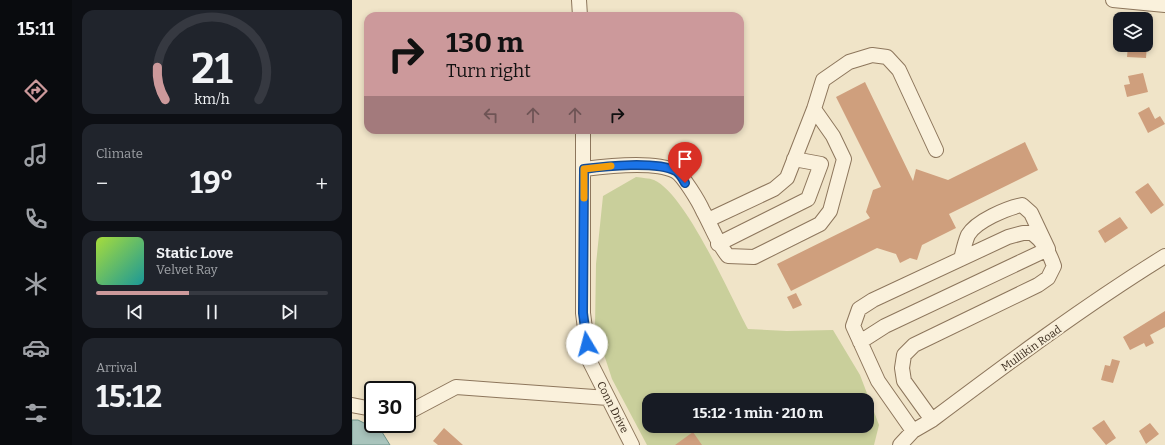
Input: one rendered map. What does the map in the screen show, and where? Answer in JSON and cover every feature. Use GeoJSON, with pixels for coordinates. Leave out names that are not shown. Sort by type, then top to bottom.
{"type":"FeatureCollection","features":[{"type":"Feature","properties":{"kind":"street"},"geometry":{"type":"LineString","coordinates":[[579,0],[580,12]]}},
{"type":"Feature","properties":{"kind":"street"},"geometry":{"type":"LineString","coordinates":[[1113,0],[1165,5]]}},
{"type":"Feature","properties":{"kind":"street"},"geometry":{"type":"LineString","coordinates":[[708,220],[774,190],[787,178],[814,109],[823,80],[849,62],[872,56],[887,56],[899,70],[936,150]]}},
{"type":"Feature","properties":{"kind":"street"},"geometry":{"type":"LineString","coordinates":[[584,169],[606,166],[636,166],[661,167],[677,172],[708,220],[718,244],[728,256],[754,257],[820,224],[830,211],[844,159],[833,136],[814,109]]}},
{"type":"Feature","properties":{"kind":"street","name":"Conn Drive"},"geometry":{"type":"LineString","coordinates":[[583,134],[583,313],[589,360],[632,445]]}},
{"type":"Feature","properties":{"kind":"street"},"geometry":{"type":"LineString","coordinates":[[718,244],[808,198],[821,164],[794,159]]}},
{"type":"Feature","properties":{"kind":"street"},"geometry":{"type":"LineString","coordinates":[[932,420],[904,382],[902,368],[904,354],[914,345],[1038,285],[1048,278],[1054,266],[1032,213],[1022,205],[1014,207],[976,225],[968,235],[961,259]]}},
{"type":"Feature","properties":{"kind":"street"},"geometry":{"type":"LineString","coordinates":[[913,431],[878,381],[860,342],[853,326],[859,309],[873,300],[1008,237],[1023,233],[1032,233],[1048,249]]}},
{"type":"Feature","properties":{"kind":"street"},"geometry":{"type":"LineString","coordinates":[[860,342],[885,326],[1048,249]]}},
{"type":"Feature","properties":{"kind":"street","name":"Mullikin Road"},"geometry":{"type":"LineString","coordinates":[[900,445],[913,431],[932,420],[1127,279],[1165,256]]}},
{"type":"Feature","properties":{"kind":"street"},"geometry":{"type":"LineString","coordinates":[[416,408],[456,387],[608,398]]}},
{"type":"Feature","properties":{"kind":"street"},"geometry":{"type":"LineString","coordinates":[[352,405],[364,407]]}},
{"type":"Feature","properties":{"kind":"green space"},"geometry":{"type":"Polygon","coordinates":[[[636,177],[654,180],[666,189],[680,205],[693,225],[719,271],[748,329],[787,331],[833,330],[860,375],[867,393],[642,393],[642,433],[874,433],[874,412],[879,425],[874,445],[647,445],[612,379],[595,327],[596,264],[603,196],[636,177]]]}},
{"type":"Feature","properties":{"kind":"water"},"geometry":{"type":"Polygon","coordinates":[[[352,420],[358,420],[364,423],[364,433],[383,433],[390,445],[352,445],[352,420]]]}},
{"type":"Feature","properties":{"kind":"building"},"geometry":{"type":"Polygon","coordinates":[[[1127,52],[1146,52],[1146,58],[1127,57],[1127,52]]]}},
{"type":"Feature","properties":{"kind":"building"},"geometry":{"type":"Polygon","coordinates":[[[1143,73],[1148,92],[1127,97],[1124,85],[1130,84],[1128,76],[1143,73]]]}},
{"type":"Feature","properties":{"kind":"building"},"geometry":{"type":"Polygon","coordinates":[[[865,82],[913,181],[916,169],[948,180],[1025,142],[1038,170],[949,214],[956,228],[922,245],[917,260],[910,258],[900,263],[896,254],[877,248],[791,291],[777,264],[870,218],[866,212],[873,190],[881,187],[836,97],[865,82]]]}},
{"type":"Feature","properties":{"kind":"building"},"geometry":{"type":"Polygon","coordinates":[[[1149,107],[1155,119],[1160,116],[1165,124],[1148,133],[1138,113],[1149,107]]]}},
{"type":"Feature","properties":{"kind":"building"},"geometry":{"type":"Polygon","coordinates":[[[1148,183],[1164,205],[1151,214],[1135,192],[1148,183]]]}},
{"type":"Feature","properties":{"kind":"building"},"geometry":{"type":"Polygon","coordinates":[[[1120,217],[1128,228],[1105,243],[1098,231],[1120,217]]]}},
{"type":"Feature","properties":{"kind":"building"},"geometry":{"type":"Polygon","coordinates":[[[796,293],[802,305],[793,309],[787,297],[796,293]]]}},
{"type":"Feature","properties":{"kind":"building"},"geometry":{"type":"Polygon","coordinates":[[[1165,311],[1165,327],[1150,335],[1154,343],[1146,347],[1144,343],[1130,350],[1123,337],[1165,311]]]}},
{"type":"Feature","properties":{"kind":"building"},"geometry":{"type":"Polygon","coordinates":[[[1112,359],[1120,361],[1113,383],[1101,380],[1105,365],[1110,366],[1112,359]]]}},
{"type":"Feature","properties":{"kind":"building"},"geometry":{"type":"Polygon","coordinates":[[[1104,420],[1116,438],[1106,445],[1092,428],[1104,420]]]}},
{"type":"Feature","properties":{"kind":"building"},"geometry":{"type":"Polygon","coordinates":[[[1150,423],[1159,434],[1146,444],[1139,431],[1150,423]]]}},
{"type":"Feature","properties":{"kind":"building"},"geometry":{"type":"Polygon","coordinates":[[[444,428],[463,445],[438,445],[433,441],[444,428]]]}},
{"type":"Feature","properties":{"kind":"building"},"geometry":{"type":"Polygon","coordinates":[[[694,433],[702,445],[675,445],[694,433]]]}},
{"type":"Feature","properties":{"kind":"slow traffic"},"geometry":{"type":"LineString","coordinates":[[584,198],[584,169],[611,166]]}},
{"type":"Feature","properties":{"kind":"route"},"geometry":{"type":"LineString","coordinates":[[587,344],[583,313],[584,169],[606,166],[661,167],[677,172],[685,183]]}}]}
